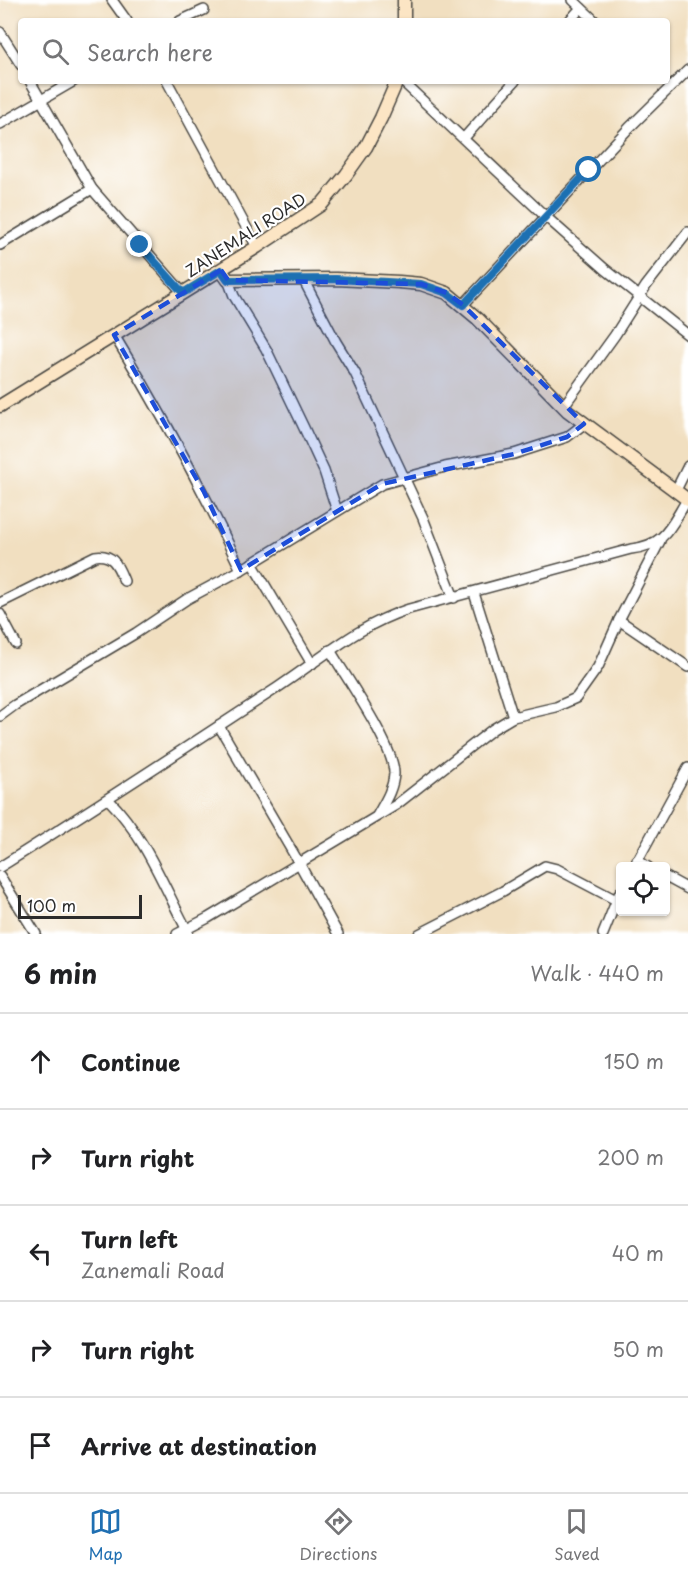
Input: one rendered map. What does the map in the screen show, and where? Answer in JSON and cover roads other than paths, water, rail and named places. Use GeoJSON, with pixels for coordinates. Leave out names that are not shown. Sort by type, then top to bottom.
{"type":"FeatureCollection","features":[{"type":"Feature","properties":{"kind":"street"},"geometry":{"type":"LineString","coordinates":[[112,0],[126,18]]}},
{"type":"Feature","properties":{"kind":"street"},"geometry":{"type":"LineString","coordinates":[[404,0],[405,18]]}},
{"type":"Feature","properties":{"kind":"street"},"geometry":{"type":"LineString","coordinates":[[573,0],[592,18]]}},
{"type":"Feature","properties":{"kind":"street"},"geometry":{"type":"LineString","coordinates":[[572,18],[581,8]]}},
{"type":"Feature","properties":{"kind":"street"},"geometry":{"type":"LineString","coordinates":[[187,18],[204,10]]}},
{"type":"Feature","properties":{"kind":"street"},"geometry":{"type":"LineString","coordinates":[[0,32],[18,60]]}},
{"type":"Feature","properties":{"kind":"street"},"geometry":{"type":"LineString","coordinates":[[670,81],[688,70]]}},
{"type":"Feature","properties":{"kind":"street"},"geometry":{"type":"LineString","coordinates":[[32,84],[92,189],[183,293]]}},
{"type":"Feature","properties":{"kind":"street"},"geometry":{"type":"LineString","coordinates":[[0,124],[69,84]]}},
{"type":"Feature","properties":{"kind":"street"},"geometry":{"type":"LineString","coordinates":[[169,84],[257,248]]}},
{"type":"Feature","properties":{"kind":"street","name":"ZANEMALI ROAD"},"geometry":{"type":"LineString","coordinates":[[0,406],[183,293],[225,275],[257,248],[322,204],[366,147],[396,84]]}},
{"type":"Feature","properties":{"kind":"street"},"geometry":{"type":"LineString","coordinates":[[405,84],[545,216],[688,335]]}},
{"type":"Feature","properties":{"kind":"street"},"geometry":{"type":"LineString","coordinates":[[464,138],[512,84]]}},
{"type":"Feature","properties":{"kind":"street"},"geometry":{"type":"LineString","coordinates":[[463,305],[666,84]]}},
{"type":"Feature","properties":{"kind":"street"},"geometry":{"type":"LineString","coordinates":[[2,240],[92,189]]}},
{"type":"Feature","properties":{"kind":"street"},"geometry":{"type":"LineString","coordinates":[[562,407],[688,232]]}},
{"type":"Feature","properties":{"kind":"street"},"geometry":{"type":"LineString","coordinates":[[337,511],[324,471],[309,439],[266,350],[234,296],[225,275],[421,284],[447,293],[463,305],[562,407],[684,497]]}},
{"type":"Feature","properties":{"kind":"street"},"geometry":{"type":"LineString","coordinates":[[303,279],[336,342],[350,363],[404,477],[423,518],[454,598]]}},
{"type":"Feature","properties":{"kind":"street"},"geometry":{"type":"LineString","coordinates":[[114,335],[154,401],[204,492],[241,570]]}},
{"type":"Feature","properties":{"kind":"street"},"geometry":{"type":"LineString","coordinates":[[0,716],[187,599],[241,570],[382,484],[404,477],[514,454],[567,437],[584,424]]}},
{"type":"Feature","properties":{"kind":"street"},"geometry":{"type":"LineString","coordinates":[[108,799],[125,817],[138,837],[184,932],[396,805],[493,729],[513,717],[556,707],[576,698],[598,667],[619,620],[684,497],[688,466]]}},
{"type":"Feature","properties":{"kind":"street"},"geometry":{"type":"LineString","coordinates":[[1,865],[108,799],[330,650],[385,616],[631,549],[644,548],[660,541]]}},
{"type":"Feature","properties":{"kind":"street"},"geometry":{"type":"LineString","coordinates":[[0,603],[95,556],[104,555],[113,559],[124,581]]}},
{"type":"Feature","properties":{"kind":"street"},"geometry":{"type":"LineString","coordinates":[[252,563],[312,664]]}},
{"type":"Feature","properties":{"kind":"street"},"geometry":{"type":"LineString","coordinates":[[474,593],[513,717]]}},
{"type":"Feature","properties":{"kind":"street"},"geometry":{"type":"LineString","coordinates":[[0,614],[16,644]]}},
{"type":"Feature","properties":{"kind":"street"},"geometry":{"type":"LineString","coordinates":[[619,620],[688,667]]}},
{"type":"Feature","properties":{"kind":"street"},"geometry":{"type":"LineString","coordinates":[[330,650],[382,737],[392,760],[394,773],[392,786],[376,817]]}},
{"type":"Feature","properties":{"kind":"street"},"geometry":{"type":"LineString","coordinates":[[219,726],[338,934]]}},
{"type":"Feature","properties":{"kind":"street"},"geometry":{"type":"LineString","coordinates":[[636,862],[688,768]]}},
{"type":"Feature","properties":{"kind":"street"},"geometry":{"type":"LineString","coordinates":[[419,934],[504,891],[545,866],[616,895]]}},
{"type":"Feature","properties":{"kind":"street"},"geometry":{"type":"LineString","coordinates":[[0,876],[36,934]]}},
{"type":"Feature","properties":{"kind":"street"},"geometry":{"type":"LineString","coordinates":[[670,879],[688,889]]}},
{"type":"Feature","properties":{"kind":"street"},"geometry":{"type":"LineString","coordinates":[[603,934],[616,903]]}}]}
